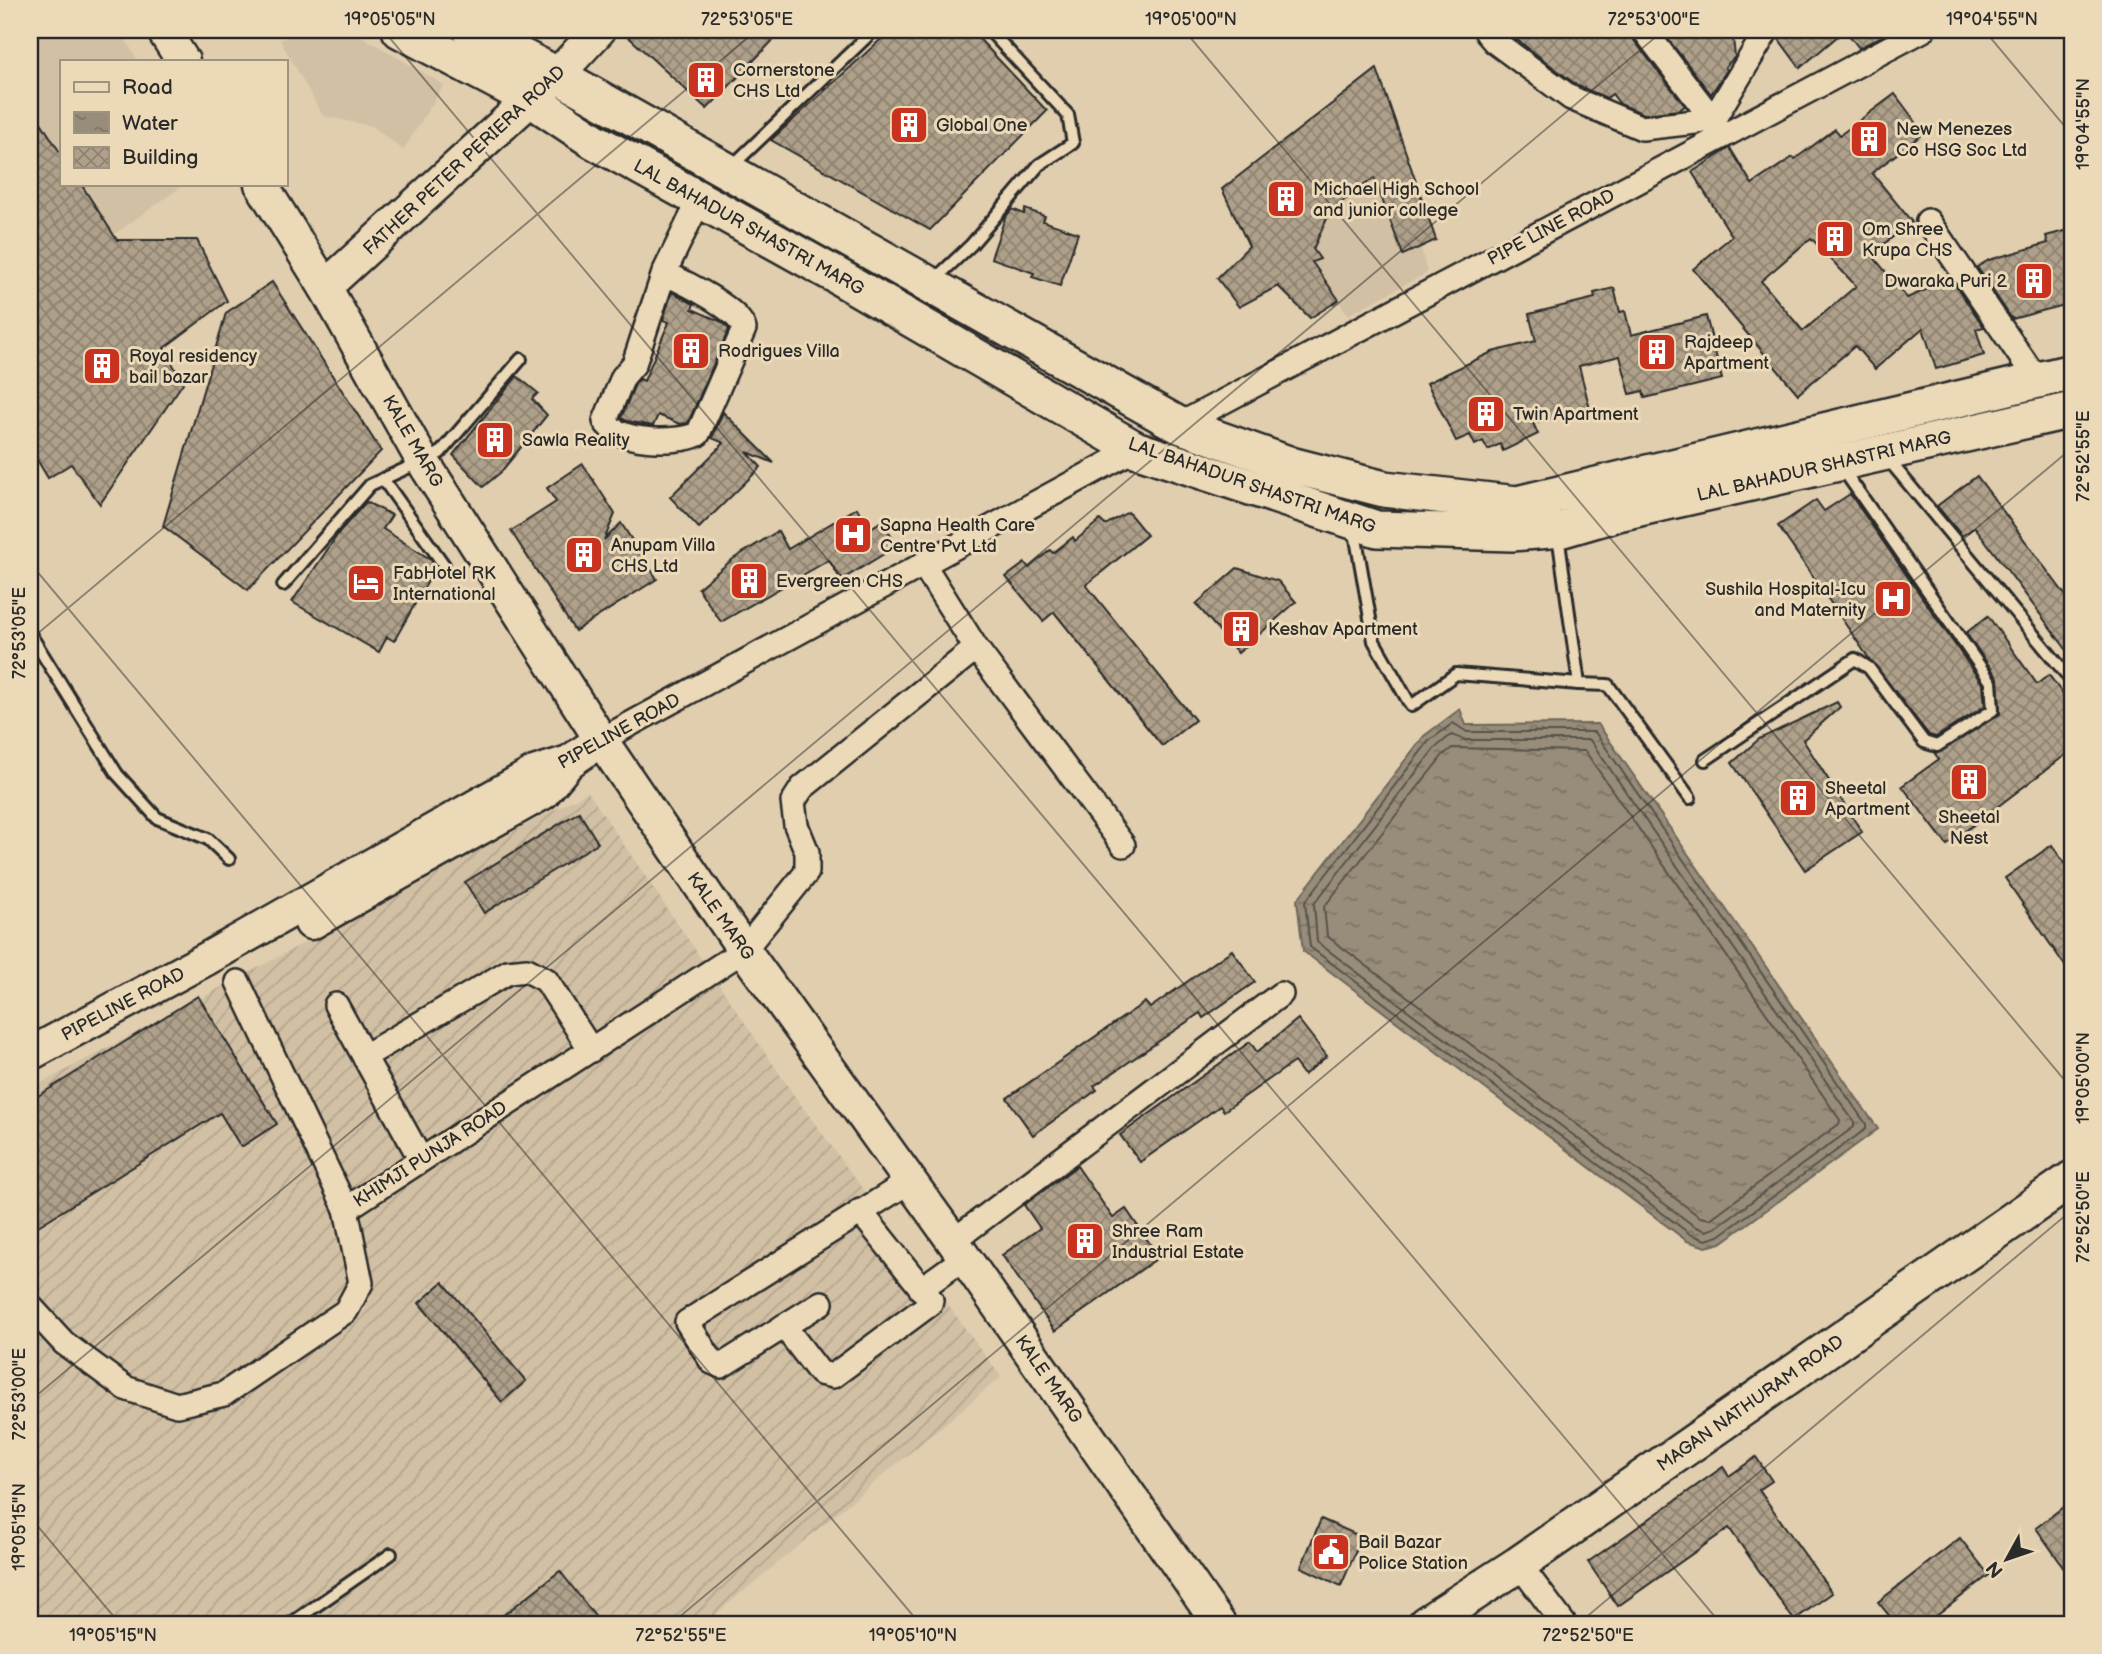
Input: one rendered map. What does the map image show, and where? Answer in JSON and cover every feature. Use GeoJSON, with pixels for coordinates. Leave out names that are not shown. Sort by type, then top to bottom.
{"type":"FeatureCollection","features":[{"type":"Feature","properties":{"kind":"main road"},"geometry":{"type":"LineString","coordinates":[[163,30],[182,60]]}},
{"type":"Feature","properties":{"kind":"main road","name":"LAL BAHADUR SHASTRI MARG"},"geometry":{"type":"LineString","coordinates":[[400,30],[531,99],[594,141],[1135,449],[1377,529],[1512,533],[1553,514],[2072,372]]}},
{"type":"Feature","properties":{"kind":"main road","name":"LAL BAHADUR SHASTRI MARG"},"geometry":{"type":"LineString","coordinates":[[470,30],[557,75],[1179,425],[1294,466],[1384,489],[1517,504],[1553,514],[1838,463],[2072,410]]}},
{"type":"Feature","properties":{"kind":"main road","name":"FATHER PETER PERIERA ROAD"},"geometry":{"type":"LineString","coordinates":[[325,287],[557,75],[599,30]]}},
{"type":"Feature","properties":{"kind":"main road","name":"KALE MARG"},"geometry":{"type":"LineString","coordinates":[[262,186],[325,287],[422,460],[601,740],[744,950],[959,1249],[1219,1624]]}},
{"type":"Feature","properties":{"kind":"main road","name":"PIPELINE ROAD"},"geometry":{"type":"LineString","coordinates":[[30,1054],[484,815],[534,773],[569,762],[601,740]]}},
{"type":"Feature","properties":{"kind":"main road"},"geometry":{"type":"LineString","coordinates":[[30,1073],[417,867],[484,815]]}},
{"type":"Feature","properties":{"kind":"main road","name":"MAGAN NATHURAM ROAD"},"geometry":{"type":"LineString","coordinates":[[1426,1624],[1519,1564],[2072,1179]]}},
{"type":"Feature","properties":{"kind":"street"},"geometry":{"type":"LineString","coordinates":[[1490,30],[1487,33],[1495,42],[1571,98],[1642,128],[1713,120]]}},
{"type":"Feature","properties":{"kind":"street"},"geometry":{"type":"LineString","coordinates":[[1644,30],[1713,120]]}},
{"type":"Feature","properties":{"kind":"street"},"geometry":{"type":"LineString","coordinates":[[1713,120],[1768,30]]}},
{"type":"Feature","properties":{"kind":"street","name":"PIPE LINE ROAD"},"geometry":{"type":"LineString","coordinates":[[1179,425],[1923,30]]}},
{"type":"Feature","properties":{"kind":"street"},"geometry":{"type":"LineString","coordinates":[[664,273],[711,299],[738,318],[744,330],[698,434],[662,441],[617,431],[605,421],[623,377],[634,364],[664,273],[699,199]]}},
{"type":"Feature","properties":{"kind":"street"},"geometry":{"type":"LineString","coordinates":[[1928,221],[1963,268],[2037,380]]}},
{"type":"Feature","properties":{"kind":"street","name":"PIPELINE ROAD"},"geometry":{"type":"LineString","coordinates":[[601,740],[1135,449]]}},
{"type":"Feature","properties":{"kind":"street"},"geometry":{"type":"LineString","coordinates":[[923,564],[976,648],[1123,845]]}},
{"type":"Feature","properties":{"kind":"street","name":"KHIMJI PUNJA ROAD"},"geometry":{"type":"LineString","coordinates":[[30,1306],[64,1343],[125,1388],[177,1405],[224,1394],[345,1311],[361,1283],[346,1209],[744,950],[807,872],[807,852],[796,825],[793,802],[802,788],[976,648]]}},
{"type":"Feature","properties":{"kind":"street"},"geometry":{"type":"LineString","coordinates":[[365,1056],[508,972],[527,970],[546,980],[591,1050]]}},
{"type":"Feature","properties":{"kind":"street"},"geometry":{"type":"LineString","coordinates":[[238,982],[346,1209]]}},
{"type":"Feature","properties":{"kind":"street"},"geometry":{"type":"LineString","coordinates":[[921,1289],[959,1249],[1280,994]]}},
{"type":"Feature","properties":{"kind":"street"},"geometry":{"type":"LineString","coordinates":[[336,1005],[421,1160]]}},
{"type":"Feature","properties":{"kind":"street"},"geometry":{"type":"LineString","coordinates":[[821,1303],[721,1366],[712,1362],[687,1321],[910,1181]]}},
{"type":"Feature","properties":{"kind":"street"},"geometry":{"type":"LineString","coordinates":[[784,1326],[820,1373],[833,1376],[927,1308],[930,1300],[860,1211]]}},
{"type":"Feature","properties":{"kind":"street"},"geometry":{"type":"LineString","coordinates":[[1519,1564],[1564,1624]]}},
{"type":"Feature","properties":{"kind":"lane"},"geometry":{"type":"LineString","coordinates":[[727,170],[874,30]]}},
{"type":"Feature","properties":{"kind":"lane"},"geometry":{"type":"LineString","coordinates":[[929,284],[971,245],[1039,165],[1073,143],[1068,116],[989,30]]}},
{"type":"Feature","properties":{"kind":"lane"},"geometry":{"type":"LineString","coordinates":[[283,585],[370,485],[440,453],[521,359]]}},
{"type":"Feature","properties":{"kind":"lane"},"geometry":{"type":"LineString","coordinates":[[1883,453],[2072,681]]}},
{"type":"Feature","properties":{"kind":"lane"},"geometry":{"type":"LineString","coordinates":[[1705,760],[1855,659],[1869,668],[1924,742],[1937,746],[1993,710],[1992,682],[1838,463]]}},
{"type":"Feature","properties":{"kind":"lane"},"geometry":{"type":"LineString","coordinates":[[383,479],[444,565]]}},
{"type":"Feature","properties":{"kind":"lane"},"geometry":{"type":"LineString","coordinates":[[1553,514],[1579,684]]}},
{"type":"Feature","properties":{"kind":"lane"},"geometry":{"type":"LineString","coordinates":[[1353,521],[1374,641],[1411,706],[1456,674],[1608,685],[1690,798]]}},
{"type":"Feature","properties":{"kind":"lane"},"geometry":{"type":"LineString","coordinates":[[30,634],[117,774],[156,818],[208,839],[229,859]]}},
{"type":"Feature","properties":{"kind":"lane"},"geometry":{"type":"LineString","coordinates":[[290,1624],[391,1554]]}},
{"type":"Feature","properties":{"kind":"shaded area"},"geometry":{"type":"Polygon","coordinates":[[[30,30],[120,30],[137,60],[60,60],[60,186],[182,186],[30,294],[30,30]]]}},
{"type":"Feature","properties":{"kind":"shaded area"},"geometry":{"type":"Polygon","coordinates":[[[300,30],[351,30],[444,85],[403,150],[372,126],[323,116],[280,40],[300,30]]]}},
{"type":"Feature","properties":{"kind":"shaded area"},"geometry":{"type":"Polygon","coordinates":[[[1374,178],[1403,255],[1421,247],[1427,273],[1348,315],[1312,262],[1320,258],[1313,249],[1331,210],[1374,178]]]}},
{"type":"Feature","properties":{"kind":"shaded area"},"geometry":{"type":"Polygon","coordinates":[[[588,792],[796,1098],[1001,1377],[704,1624],[30,1624],[30,1089],[588,792]]]}},
{"type":"Feature","properties":{"kind":"water"},"geometry":{"type":"Polygon","coordinates":[[[1460,709],[1466,725],[1598,724],[1878,1129],[1721,1243],[1706,1247],[1687,1241],[1303,951],[1297,900],[1424,736],[1460,709]]]}},
{"type":"Feature","properties":{"kind":"building","name":"Cornerstone CHS Ltd"},"geometry":{"type":"Polygon","coordinates":[[[621,30],[783,30],[707,109],[621,30]]]}},
{"type":"Feature","properties":{"kind":"building","name":"Global One"},"geometry":{"type":"Polygon","coordinates":[[[891,30],[971,30],[1047,111],[930,230],[771,140],[891,30]]]}},
{"type":"Feature","properties":{"kind":"building"},"geometry":{"type":"Polygon","coordinates":[[[1504,30],[1630,30],[1633,39],[1685,106],[1679,110],[1644,114],[1620,104],[1612,94],[1607,98],[1578,86],[1504,30]]]}},
{"type":"Feature","properties":{"kind":"building"},"geometry":{"type":"Polygon","coordinates":[[[1661,30],[1726,30],[1733,38],[1735,57],[1725,67],[1727,70],[1711,94],[1661,30]]]}},
{"type":"Feature","properties":{"kind":"building"},"geometry":{"type":"Polygon","coordinates":[[[1781,30],[1845,30],[1800,68],[1778,38],[1781,30]]]}},
{"type":"Feature","properties":{"kind":"building"},"geometry":{"type":"Polygon","coordinates":[[[1845,30],[1894,30],[1859,48],[1845,30]]]}},
{"type":"Feature","properties":{"kind":"building","name":"Michael High School and junior college"},"geometry":{"type":"Polygon","coordinates":[[[1377,69],[1436,240],[1403,255],[1374,178],[1331,210],[1313,249],[1320,259],[1312,262],[1339,300],[1310,318],[1278,286],[1239,307],[1217,278],[1249,246],[1222,189],[1377,69]]]}},
{"type":"Feature","properties":{"kind":"building"},"geometry":{"type":"Polygon","coordinates":[[[1895,94],[1924,133],[1872,173],[1912,222],[1871,254],[1907,298],[1951,279],[1984,327],[1976,329],[1984,355],[1936,369],[1923,328],[1875,369],[1855,346],[1798,394],[1693,269],[1732,236],[1692,172],[1730,148],[1752,184],[1793,157],[1795,159],[1835,129],[1840,135],[1895,94]],[[1811,238],[1761,281],[1803,331],[1856,286],[1811,238]]]}},
{"type":"Feature","properties":{"kind":"building","name":"Royal residency bail bazar"},"geometry":{"type":"Polygon","coordinates":[[[30,105],[60,152],[60,186],[82,186],[117,240],[197,240],[227,301],[164,348],[183,383],[100,504],[71,464],[48,478],[30,448],[30,105]]]}},
{"type":"Feature","properties":{"kind":"building"},"geometry":{"type":"Polygon","coordinates":[[[1012,209],[1024,214],[1025,209],[1045,216],[1043,221],[1078,233],[1060,286],[1032,277],[1034,273],[991,258],[1005,218],[1012,209]]]}},
{"type":"Feature","properties":{"kind":"building","name":"Dwaraka Puri 2"},"geometry":{"type":"Polygon","coordinates":[[[2072,229],[2072,303],[2012,319],[1977,267],[1989,260],[2048,243],[2046,236],[2072,229]]]}},
{"type":"Feature","properties":{"kind":"building"},"geometry":{"type":"Polygon","coordinates":[[[272,282],[381,451],[248,590],[163,526],[226,313],[272,282]]]}},
{"type":"Feature","properties":{"kind":"building"},"geometry":{"type":"Polygon","coordinates":[[[1614,288],[1620,312],[1625,311],[1631,335],[1706,316],[1722,379],[1645,398],[1643,391],[1630,394],[1620,356],[1579,366],[1590,409],[1533,423],[1538,434],[1503,451],[1500,444],[1488,450],[1483,441],[1475,445],[1470,435],[1456,441],[1427,383],[1492,352],[1536,341],[1529,314],[1595,298],[1594,293],[1614,288]]]}},
{"type":"Feature","properties":{"kind":"building","name":"Rodrigues Villa"},"geometry":{"type":"Polygon","coordinates":[[[672,292],[694,304],[692,309],[720,321],[729,329],[688,423],[680,424],[658,415],[653,426],[627,421],[621,418],[635,384],[640,379],[644,381],[669,322],[663,320],[672,292]]]}},
{"type":"Feature","properties":{"kind":"building","name":"Sawla Reality"},"geometry":{"type":"Polygon","coordinates":[[[517,376],[538,393],[532,399],[547,415],[501,472],[483,487],[453,455],[517,376]]]}},
{"type":"Feature","properties":{"kind":"building"},"geometry":{"type":"Polygon","coordinates":[[[723,412],[774,463],[747,452],[761,467],[699,528],[670,497],[724,443],[712,438],[723,412]]]}},
{"type":"Feature","properties":{"kind":"building","name":"Anupam Villa CHS Ltd"},"geometry":{"type":"Polygon","coordinates":[[[583,464],[615,514],[604,540],[621,523],[657,579],[575,631],[511,531],[556,502],[547,488],[583,464]]]}},
{"type":"Feature","properties":{"kind":"building"},"geometry":{"type":"Polygon","coordinates":[[[1977,476],[2072,604],[2072,657],[1975,527],[1962,536],[1937,506],[1977,476]]]}},
{"type":"Feature","properties":{"kind":"building","name":"Sushila Hospital-Icu and Maternity"},"geometry":{"type":"Polygon","coordinates":[[[1850,494],[1983,685],[1985,706],[1936,737],[1929,735],[1870,660],[1778,526],[1816,500],[1824,511],[1850,494]]]}},
{"type":"Feature","properties":{"kind":"building","name":"FabHotel RK International"},"geometry":{"type":"Polygon","coordinates":[[[366,502],[392,515],[383,529],[430,559],[436,567],[394,641],[387,637],[379,652],[292,602],[340,531],[366,502]]]}},
{"type":"Feature","properties":{"kind":"building"},"geometry":{"type":"Polygon","coordinates":[[[857,508],[869,529],[882,521],[897,546],[841,580],[829,560],[721,622],[698,588],[733,559],[778,531],[788,549],[857,508]]]}},
{"type":"Feature","properties":{"kind":"building"},"geometry":{"type":"Polygon","coordinates":[[[1128,512],[1147,535],[1086,585],[1195,720],[1162,746],[1054,612],[1043,621],[1006,577],[1025,563],[1029,568],[1050,550],[1053,553],[1073,537],[1075,541],[1100,520],[1105,525],[1128,512]]]}},
{"type":"Feature","properties":{"kind":"building","name":"Keshav Apartment"},"geometry":{"type":"Polygon","coordinates":[[[1237,568],[1278,581],[1296,602],[1238,653],[1196,604],[1237,568]]]}},
{"type":"Feature","properties":{"kind":"building"},"geometry":{"type":"Polygon","coordinates":[[[1988,616],[2037,684],[2049,675],[2072,707],[2072,750],[1947,845],[1902,786],[1939,759],[1935,754],[2000,714],[1998,678],[1966,633],[1988,616]]]}},
{"type":"Feature","properties":{"kind":"building","name":"Sheetal Apartment"},"geometry":{"type":"Polygon","coordinates":[[[1837,702],[1840,707],[1803,740],[1862,832],[1805,870],[1732,763],[1759,739],[1837,702]]]}},
{"type":"Feature","properties":{"kind":"building"},"geometry":{"type":"Polygon","coordinates":[[[579,812],[598,843],[484,913],[465,882],[579,812]]]}},
{"type":"Feature","properties":{"kind":"building"},"geometry":{"type":"Polygon","coordinates":[[[2052,845],[2072,875],[2072,976],[2005,878],[2052,845]]]}},
{"type":"Feature","properties":{"kind":"building"},"geometry":{"type":"Polygon","coordinates":[[[1232,950],[1255,982],[1203,1018],[1200,1013],[1094,1086],[1097,1090],[1033,1135],[1007,1098],[1145,1002],[1150,1008],[1232,950]]]}},
{"type":"Feature","properties":{"kind":"building"},"geometry":{"type":"Polygon","coordinates":[[[198,996],[277,1124],[241,1147],[220,1113],[30,1231],[30,1101],[198,996]]]}},
{"type":"Feature","properties":{"kind":"building"},"geometry":{"type":"Polygon","coordinates":[[[1298,1019],[1327,1056],[1304,1075],[1294,1062],[1224,1111],[1220,1106],[1140,1162],[1120,1135],[1250,1042],[1257,1052],[1298,1019]]]}},
{"type":"Feature","properties":{"kind":"building","name":"Shree Ram Industrial Estate"},"geometry":{"type":"Polygon","coordinates":[[[1077,1166],[1113,1218],[1126,1209],[1159,1257],[1055,1331],[1002,1255],[1040,1228],[1024,1205],[1077,1166]]]}},
{"type":"Feature","properties":{"kind":"building"},"geometry":{"type":"Polygon","coordinates":[[[443,1282],[526,1381],[502,1402],[419,1303],[443,1282]]]}},
{"type":"Feature","properties":{"kind":"building"},"geometry":{"type":"Polygon","coordinates":[[[1756,1457],[1772,1481],[1759,1490],[1832,1593],[1794,1620],[1729,1528],[1618,1606],[1588,1562],[1723,1467],[1729,1476],[1756,1457]]]}},
{"type":"Feature","properties":{"kind":"building"},"geometry":{"type":"Polygon","coordinates":[[[2072,1500],[2072,1579],[2036,1528],[2072,1500]]]}},
{"type":"Feature","properties":{"kind":"building","name":"Bail Bazar Police Station"},"geometry":{"type":"Polygon","coordinates":[[[1321,1519],[1362,1537],[1341,1586],[1301,1567],[1321,1519]]]}},
{"type":"Feature","properties":{"kind":"building"},"geometry":{"type":"Polygon","coordinates":[[[1960,1538],[1989,1575],[1926,1624],[1896,1624],[1878,1602],[1960,1538]]]}},
{"type":"Feature","properties":{"kind":"building"},"geometry":{"type":"Polygon","coordinates":[[[560,1571],[601,1624],[492,1624],[560,1571]]]}},
{"type":"Feature","properties":{"kind":"place","name":"Cornerstone CHS Ltd"},"geometry":{"type":"Point","coordinates":[706,80]}},
{"type":"Feature","properties":{"kind":"place","name":"Global One"},"geometry":{"type":"Point","coordinates":[909,125]}},
{"type":"Feature","properties":{"kind":"place","name":"New Menezes Co HSG Soc Ltd"},"geometry":{"type":"Point","coordinates":[1869,139]}},
{"type":"Feature","properties":{"kind":"place","name":"Michael High School and junior college"},"geometry":{"type":"Point","coordinates":[1286,199]}},
{"type":"Feature","properties":{"kind":"place","name":"Om Shree Krupa CHS"},"geometry":{"type":"Point","coordinates":[1835,239]}},
{"type":"Feature","properties":{"kind":"place","name":"Dwaraka Puri 2"},"geometry":{"type":"Point","coordinates":[2034,281]}},
{"type":"Feature","properties":{"kind":"place","name":"Rodrigues Villa"},"geometry":{"type":"Point","coordinates":[691,351]}},
{"type":"Feature","properties":{"kind":"place","name":"Rajdeep Apartment"},"geometry":{"type":"Point","coordinates":[1657,352]}},
{"type":"Feature","properties":{"kind":"place","name":"Royal residency bail bazar"},"geometry":{"type":"Point","coordinates":[102,366]}},
{"type":"Feature","properties":{"kind":"place","name":"Twin Apartment"},"geometry":{"type":"Point","coordinates":[1486,414]}},
{"type":"Feature","properties":{"kind":"place","name":"Sawla Reality"},"geometry":{"type":"Point","coordinates":[495,440]}},
{"type":"Feature","properties":{"kind":"place","name":"Sapna Health Care Centre Pvt Ltd"},"geometry":{"type":"Point","coordinates":[853,535]}},
{"type":"Feature","properties":{"kind":"place","name":"Anupam Villa CHS Ltd"},"geometry":{"type":"Point","coordinates":[584,555]}},
{"type":"Feature","properties":{"kind":"place","name":"Evergreen CHS"},"geometry":{"type":"Point","coordinates":[749,581]}},
{"type":"Feature","properties":{"kind":"place","name":"FabHotel RK International"},"geometry":{"type":"Point","coordinates":[366,583]}},
{"type":"Feature","properties":{"kind":"place","name":"Sushila Hospital-Icu and Maternity"},"geometry":{"type":"Point","coordinates":[1893,599]}},
{"type":"Feature","properties":{"kind":"place","name":"Keshav Apartment"},"geometry":{"type":"Point","coordinates":[1241,629]}},
{"type":"Feature","properties":{"kind":"place","name":"Sheetal Nest"},"geometry":{"type":"Point","coordinates":[1969,782]}},
{"type":"Feature","properties":{"kind":"place","name":"Sheetal Apartment"},"geometry":{"type":"Point","coordinates":[1798,798]}},
{"type":"Feature","properties":{"kind":"place","name":"Shree Ram Industrial Estate"},"geometry":{"type":"Point","coordinates":[1085,1241]}},
{"type":"Feature","properties":{"kind":"place","name":"Bail Bazar Police Station"},"geometry":{"type":"Point","coordinates":[1331,1552]}}]}
